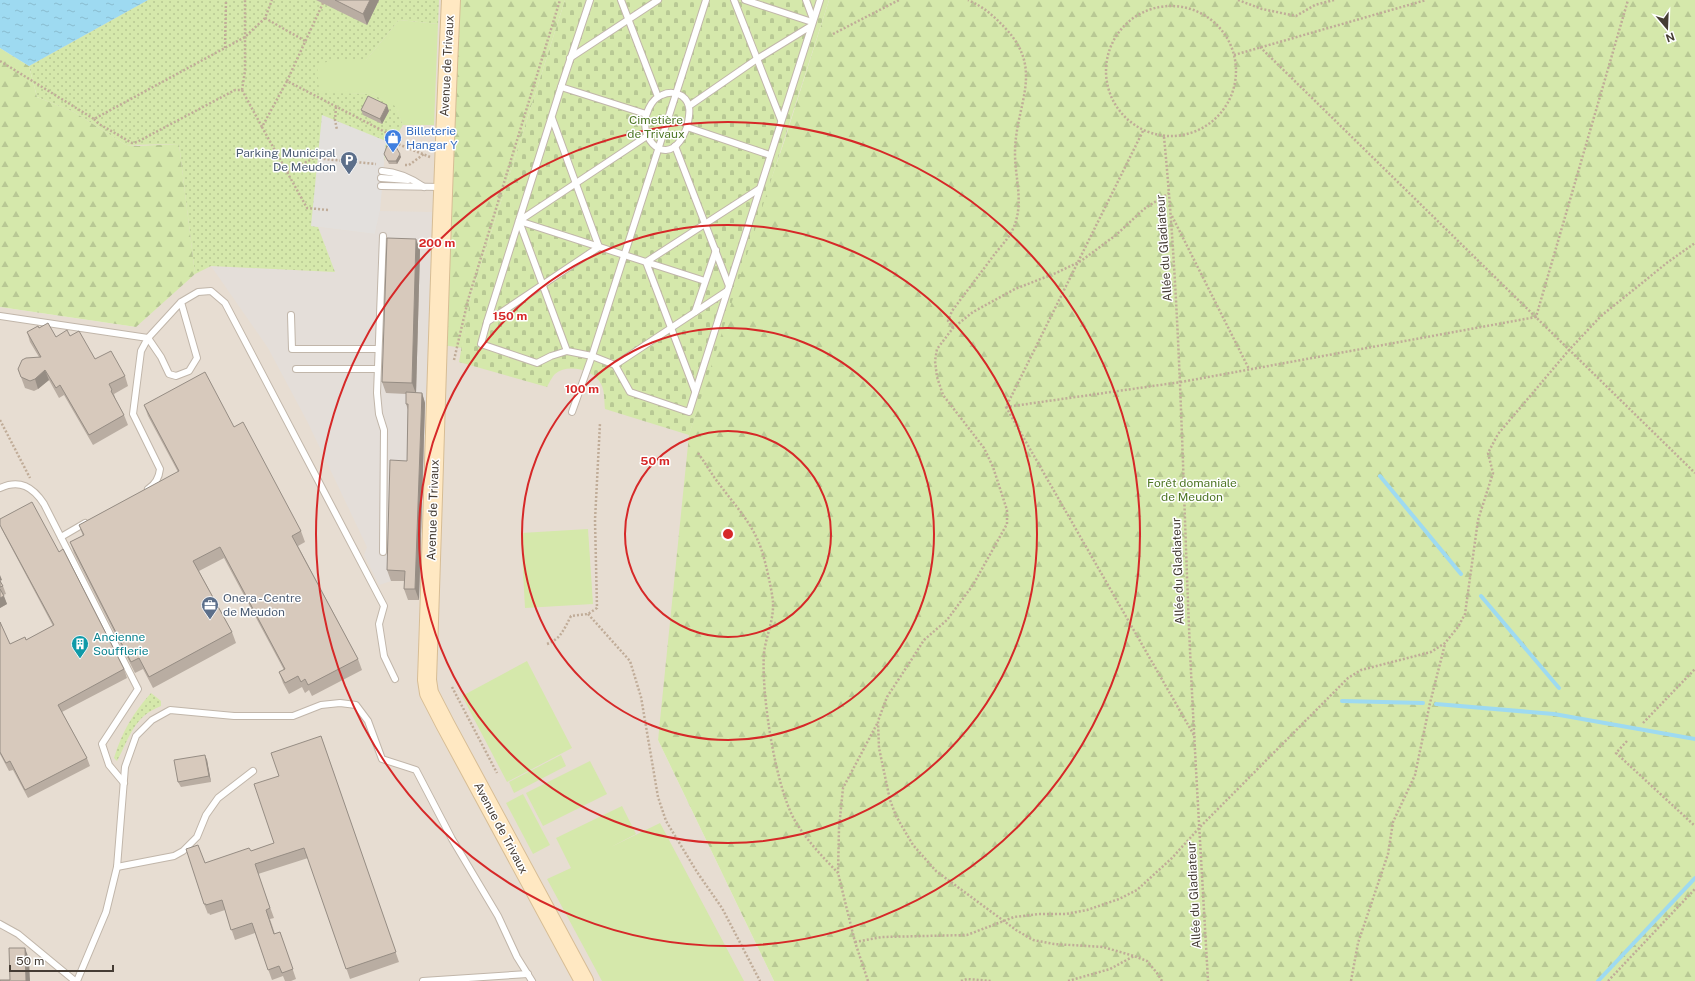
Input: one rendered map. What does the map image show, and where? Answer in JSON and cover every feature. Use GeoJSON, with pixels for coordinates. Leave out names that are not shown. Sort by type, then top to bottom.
{"type":"FeatureCollection","features":[{"type":"Feature","properties":{"kind":"main road","name":"Avenue de Trivaux"},"geometry":{"type":"LineString","coordinates":[[451,0],[442,187],[427,672],[429,693],[584,981]]}},
{"type":"Feature","properties":{"kind":"lane"},"geometry":{"type":"LineString","coordinates":[[590,0],[570,58],[481,344],[537,363],[551,356],[567,351],[592,356],[615,365],[630,392],[689,412],[820,0]]}},
{"type":"Feature","properties":{"kind":"lane"},"geometry":{"type":"LineString","coordinates":[[621,0],[658,97]]}},
{"type":"Feature","properties":{"kind":"lane"},"geometry":{"type":"LineString","coordinates":[[570,58],[658,0]]}},
{"type":"Feature","properties":{"kind":"lane"},"geometry":{"type":"LineString","coordinates":[[572,412],[592,356],[706,0]]}},
{"type":"Feature","properties":{"kind":"lane"},"geometry":{"type":"LineString","coordinates":[[734,0],[781,120]]}},
{"type":"Feature","properties":{"kind":"lane"},"geometry":{"type":"LineString","coordinates":[[745,0],[812,22]]}},
{"type":"Feature","properties":{"kind":"lane"},"geometry":{"type":"LineString","coordinates":[[806,0],[812,22]]}},
{"type":"Feature","properties":{"kind":"lane"},"geometry":{"type":"LineString","coordinates":[[689,106],[812,22]]}},
{"type":"Feature","properties":{"kind":"lane"},"geometry":{"type":"LineString","coordinates":[[561,87],[646,114]]}},
{"type":"Feature","properties":{"kind":"lane"},"geometry":{"type":"LineString","coordinates":[[676,93],[684,98],[690,110],[687,127],[680,142],[675,146],[664,150],[653,145],[647,136],[645,128],[646,114],[653,101],[658,97],[664,94],[676,93]]}},
{"type":"Feature","properties":{"kind":"lane"},"geometry":{"type":"LineString","coordinates":[[552,118],[600,247]]}},
{"type":"Feature","properties":{"kind":"lane"},"geometry":{"type":"LineString","coordinates":[[687,127],[770,155]]}},
{"type":"Feature","properties":{"kind":"lane"},"geometry":{"type":"LineString","coordinates":[[519,221],[647,136]]}},
{"type":"Feature","properties":{"kind":"lane"},"geometry":{"type":"LineString","coordinates":[[675,146],[716,250],[728,288]]}},
{"type":"Feature","properties":{"kind":"lane"},"geometry":{"type":"LineString","coordinates":[[382,171],[394,172],[414,180],[424,187]]}},
{"type":"Feature","properties":{"kind":"lane"},"geometry":{"type":"LineString","coordinates":[[381,178],[414,180]]}},
{"type":"Feature","properties":{"kind":"lane"},"geometry":{"type":"LineString","coordinates":[[381,186],[442,187]]}},
{"type":"Feature","properties":{"kind":"lane"},"geometry":{"type":"LineString","coordinates":[[646,262],[759,189]]}},
{"type":"Feature","properties":{"kind":"lane"},"geometry":{"type":"LineString","coordinates":[[519,221],[705,281]]}},
{"type":"Feature","properties":{"kind":"lane"},"geometry":{"type":"LineString","coordinates":[[519,221],[567,351]]}},
{"type":"Feature","properties":{"kind":"lane"},"geometry":{"type":"LineString","coordinates":[[383,236],[377,393],[379,414],[384,430],[383,552]]}},
{"type":"Feature","properties":{"kind":"lane"},"geometry":{"type":"LineString","coordinates":[[487,322],[600,247]]}},
{"type":"Feature","properties":{"kind":"lane"},"geometry":{"type":"LineString","coordinates":[[695,312],[716,250]]}},
{"type":"Feature","properties":{"kind":"lane"},"geometry":{"type":"LineString","coordinates":[[646,262],[695,391]]}},
{"type":"Feature","properties":{"kind":"lane"},"geometry":{"type":"LineString","coordinates":[[615,365],[695,312],[728,288]]}},
{"type":"Feature","properties":{"kind":"lane"},"geometry":{"type":"LineString","coordinates":[[144,491],[156,482],[160,476],[160,469],[133,414],[141,351],[148,338],[181,302],[198,292],[211,291],[226,303],[384,606],[379,624],[384,656],[395,679]]}},
{"type":"Feature","properties":{"kind":"lane"},"geometry":{"type":"LineString","coordinates":[[0,316],[148,338],[161,357],[169,374],[176,376],[189,371],[197,358],[181,302]]}},
{"type":"Feature","properties":{"kind":"lane"},"geometry":{"type":"LineString","coordinates":[[291,315],[292,349],[378,349]]}},
{"type":"Feature","properties":{"kind":"lane"},"geometry":{"type":"LineString","coordinates":[[296,369],[378,369]]}},
{"type":"Feature","properties":{"kind":"lane"},"geometry":{"type":"LineString","coordinates":[[0,488],[7,485],[19,484],[29,487],[37,494],[44,504],[138,689],[102,744],[109,765],[124,783]]}},
{"type":"Feature","properties":{"kind":"lane"},"geometry":{"type":"LineString","coordinates":[[60,537],[88,521]]}},
{"type":"Feature","properties":{"kind":"lane"},"geometry":{"type":"LineString","coordinates":[[0,924],[18,934],[76,981],[106,912],[117,867],[124,767],[136,736],[152,720],[170,710],[234,716],[293,716],[321,705],[340,703],[356,705],[368,721],[382,758],[416,770],[452,839],[498,916],[517,957],[532,981]]}},
{"type":"Feature","properties":{"kind":"lane"},"geometry":{"type":"LineString","coordinates":[[117,867],[174,856],[183,851],[197,836],[206,815],[218,798],[253,771]]}},
{"type":"Feature","properties":{"kind":"lane"},"geometry":{"type":"LineString","coordinates":[[423,981],[528,974]]}},
{"type":"Feature","properties":{"kind":"path"},"geometry":{"type":"LineString","coordinates":[[225,48],[226,0]]}},
{"type":"Feature","properties":{"kind":"path"},"geometry":{"type":"LineString","coordinates":[[245,0],[246,71],[242,90],[307,208],[328,210]]}},
{"type":"Feature","properties":{"kind":"path"},"geometry":{"type":"LineString","coordinates":[[94,119],[245,37],[265,18],[272,0]]}},
{"type":"Feature","properties":{"kind":"path"},"geometry":{"type":"LineString","coordinates":[[437,372],[454,360],[468,300],[560,0]]}},
{"type":"Feature","properties":{"kind":"path"},"geometry":{"type":"LineString","coordinates":[[833,34],[898,0]]}},
{"type":"Feature","properties":{"kind":"path"},"geometry":{"type":"LineString","coordinates":[[953,328],[948,321],[952,311],[1012,232],[1019,212],[1015,154],[1018,120],[1027,68],[1022,52],[1011,34],[996,18],[981,6],[968,0]]}},
{"type":"Feature","properties":{"kind":"path"},"geometry":{"type":"LineString","coordinates":[[1238,0],[1262,9],[1296,16],[1315,5],[1334,0]]}},
{"type":"Feature","properties":{"kind":"path"},"geometry":{"type":"LineString","coordinates":[[1234,55],[1426,0]]}},
{"type":"Feature","properties":{"kind":"path"},"geometry":{"type":"LineString","coordinates":[[1536,317],[1628,0]]}},
{"type":"Feature","properties":{"kind":"path"},"geometry":{"type":"LineString","coordinates":[[262,127],[287,81],[323,3]]}},
{"type":"Feature","properties":{"kind":"path"},"geometry":{"type":"LineString","coordinates":[[1166,6],[1187,8],[1206,16],[1222,30],[1232,48],[1234,55],[1236,68],[1234,90],[1224,110],[1207,126],[1187,135],[1164,137],[1143,131],[1124,118],[1111,100],[1105,78],[1107,56],[1115,37],[1128,21],[1146,11],[1166,6]]}},
{"type":"Feature","properties":{"kind":"path"},"geometry":{"type":"LineString","coordinates":[[265,18],[305,41]]}},
{"type":"Feature","properties":{"kind":"path"},"geometry":{"type":"LineString","coordinates":[[1260,47],[1695,473]]}},
{"type":"Feature","properties":{"kind":"path"},"geometry":{"type":"LineString","coordinates":[[0,62],[132,143],[137,142],[235,90],[242,90]]}},
{"type":"Feature","properties":{"kind":"path"},"geometry":{"type":"LineString","coordinates":[[287,81],[389,134],[393,142],[425,154],[409,165],[402,165]]}},
{"type":"Feature","properties":{"kind":"path"},"geometry":{"type":"LineString","coordinates":[[336,107],[335,120],[337,130]]}},
{"type":"Feature","properties":{"kind":"path"},"geometry":{"type":"LineString","coordinates":[[1006,407],[1143,131]]}},
{"type":"Feature","properties":{"kind":"path","name":"Allée du Gladiateur"},"geometry":{"type":"LineString","coordinates":[[1164,137],[1170,193],[1181,382],[1188,605],[1208,981]]}},
{"type":"Feature","properties":{"kind":"path"},"geometry":{"type":"LineString","coordinates":[[287,172],[314,158],[378,164]]}},
{"type":"Feature","properties":{"kind":"path"},"geometry":{"type":"LineString","coordinates":[[868,981],[855,942],[838,873],[839,828],[843,788],[878,721],[887,698],[924,640],[947,620],[973,586],[1007,524],[1007,510],[993,467],[984,448],[943,395],[937,378],[935,361],[937,349],[953,328],[973,312],[1015,289],[1078,263],[1116,235],[1144,209],[1170,193]]}},
{"type":"Feature","properties":{"kind":"path"},"geometry":{"type":"LineString","coordinates":[[1171,215],[1249,369]]}},
{"type":"Feature","properties":{"kind":"path"},"geometry":{"type":"LineString","coordinates":[[1351,981],[1358,943],[1388,854],[1393,822],[1415,776],[1430,703],[1445,643],[1465,614],[1478,520],[1493,473],[1488,453],[1498,434],[1569,350],[1601,316],[1668,262],[1695,243]]}},
{"type":"Feature","properties":{"kind":"path"},"geometry":{"type":"LineString","coordinates":[[1006,407],[1181,382],[1536,317]]}},
{"type":"Feature","properties":{"kind":"path"},"geometry":{"type":"LineString","coordinates":[[1006,407],[1195,737]]}},
{"type":"Feature","properties":{"kind":"path"},"geometry":{"type":"LineString","coordinates":[[0,420],[31,480],[29,487]]}},
{"type":"Feature","properties":{"kind":"path"},"geometry":{"type":"LineString","coordinates":[[547,644],[555,642],[560,638],[571,616],[588,614],[597,608],[595,520],[600,423]]}},
{"type":"Feature","properties":{"kind":"path"},"geometry":{"type":"LineString","coordinates":[[698,453],[746,519],[760,544],[773,602],[771,625],[764,652],[764,672],[767,708],[777,767],[787,802],[794,819],[811,844],[838,873]]}},
{"type":"Feature","properties":{"kind":"path"},"geometry":{"type":"LineString","coordinates":[[588,614],[630,661],[641,697],[658,797],[666,821],[697,872],[722,908],[760,981]]}},
{"type":"Feature","properties":{"kind":"path"},"geometry":{"type":"LineString","coordinates":[[855,942],[882,937],[967,935],[1014,916],[1066,914],[1087,910],[1119,899],[1136,890],[1172,858],[1200,827],[1348,678],[1361,670],[1431,652],[1445,643]]}},
{"type":"Feature","properties":{"kind":"path"},"geometry":{"type":"LineString","coordinates":[[1643,723],[1695,669]]}},
{"type":"Feature","properties":{"kind":"path"},"geometry":{"type":"LineString","coordinates":[[452,687],[497,773]]}},
{"type":"Feature","properties":{"kind":"path"},"geometry":{"type":"LineString","coordinates":[[878,721],[879,748],[890,800],[896,816],[913,845],[936,871],[1004,921],[1033,940],[1054,944],[1103,947],[1134,956],[1146,961],[1162,981]]}},
{"type":"Feature","properties":{"kind":"path"},"geometry":{"type":"LineString","coordinates":[[1626,741],[1616,753],[1695,826]]}},
{"type":"Feature","properties":{"kind":"path"},"geometry":{"type":"LineString","coordinates":[[1608,981],[1695,890]]}},
{"type":"Feature","properties":{"kind":"path"},"geometry":{"type":"LineString","coordinates":[[1068,981],[1110,969],[1134,956]]}},
{"type":"Feature","properties":{"kind":"path"},"geometry":{"type":"LineString","coordinates":[[961,981],[967,979],[992,981]]}},
{"type":"Feature","properties":{"kind":"shaded area"},"geometry":{"type":"Polygon","coordinates":[[[0,0],[458,0],[462,348],[471,296],[565,0],[829,0],[784,142],[747,249],[658,740],[774,981],[0,981],[0,307],[136,327],[29,66],[0,48],[0,0]]]}},
{"type":"Feature","properties":{"kind":"shaded area","name":"Parking Municipal De Meudon"},"geometry":{"type":"Polygon","coordinates":[[[322,115],[386,141],[380,211],[375,234],[311,226],[322,115]]]}},
{"type":"Feature","properties":{"kind":"shaded area"},"geometry":{"type":"Polygon","coordinates":[[[380,211],[432,212],[420,600],[408,600],[408,581],[391,581],[379,585],[364,555],[367,547],[308,423],[268,348],[211,266],[334,272],[318,227],[375,234],[380,211]]]}},
{"type":"Feature","properties":{"kind":"green space"},"geometry":{"type":"Polygon","coordinates":[[[148,0],[439,0],[438,24],[399,20],[366,60],[323,92],[372,94],[395,105],[403,125],[388,149],[383,164],[385,141],[312,226],[318,227],[335,272],[211,266],[195,274],[179,144],[126,145],[74,112],[37,97],[29,66],[148,0]]]}},
{"type":"Feature","properties":{"kind":"green space"},"geometry":{"type":"Polygon","coordinates":[[[458,0],[565,0],[471,296],[462,348],[443,345],[458,0]]]}},
{"type":"Feature","properties":{"kind":"green space","name":"Cimetière de Trivaux"},"geometry":{"type":"Polygon","coordinates":[[[565,0],[829,0],[689,435],[605,409],[604,393],[601,384],[598,379],[587,372],[573,369],[560,371],[554,375],[547,387],[459,362],[471,296],[565,0]]]}},
{"type":"Feature","properties":{"kind":"green space","name":"Forêt domaniale de Meudon"},"geometry":{"type":"Polygon","coordinates":[[[829,0],[1695,0],[1695,981],[774,981],[658,740],[689,435],[747,249],[784,142],[829,0]]]}},
{"type":"Feature","properties":{"kind":"green space"},"geometry":{"type":"Polygon","coordinates":[[[399,20],[438,24],[434,125],[403,125],[395,106],[372,94],[323,93],[319,89],[317,64],[337,60],[366,60],[399,20]]]}},
{"type":"Feature","properties":{"kind":"green space"},"geometry":{"type":"Polygon","coordinates":[[[0,48],[29,66],[37,97],[74,112],[126,145],[138,146],[179,144],[195,274],[136,327],[0,307],[0,48]]]}},
{"type":"Feature","properties":{"kind":"green space"},"geometry":{"type":"Polygon","coordinates":[[[588,529],[593,604],[525,608],[521,533],[588,529]]]}},
{"type":"Feature","properties":{"kind":"green space"},"geometry":{"type":"Polygon","coordinates":[[[527,661],[572,748],[507,782],[462,696],[527,661]]]}},
{"type":"Feature","properties":{"kind":"green space"},"geometry":{"type":"Polygon","coordinates":[[[151,693],[161,701],[161,706],[144,716],[138,722],[129,736],[117,761],[114,758],[124,731],[133,716],[151,693]]]}},
{"type":"Feature","properties":{"kind":"green space"},"geometry":{"type":"Polygon","coordinates":[[[561,755],[566,766],[514,793],[509,782],[561,755]]]}},
{"type":"Feature","properties":{"kind":"green space"},"geometry":{"type":"Polygon","coordinates":[[[590,761],[607,794],[543,826],[526,793],[590,761]]]}},
{"type":"Feature","properties":{"kind":"green space"},"geometry":{"type":"Polygon","coordinates":[[[523,794],[550,845],[533,854],[506,803],[523,794]]]}},
{"type":"Feature","properties":{"kind":"green space"},"geometry":{"type":"Polygon","coordinates":[[[622,806],[636,834],[611,847],[660,823],[744,981],[602,981],[547,879],[571,868],[556,838],[622,806]]]}},
{"type":"Feature","properties":{"kind":"water"},"geometry":{"type":"Polygon","coordinates":[[[0,0],[148,0],[29,66],[0,48],[0,0]]]}},
{"type":"Feature","properties":{"kind":"building"},"geometry":{"type":"Polygon","coordinates":[[[335,0],[370,0],[363,14],[335,0]]]}},
{"type":"Feature","properties":{"kind":"building"},"geometry":{"type":"Polygon","coordinates":[[[368,96],[387,105],[380,119],[361,110],[368,96]]]}},
{"type":"Feature","properties":{"kind":"building","name":"Billeterie Hangar Y"},"geometry":{"type":"Polygon","coordinates":[[[387,146],[396,147],[400,154],[396,161],[388,161],[384,154],[387,146]]]}},
{"type":"Feature","properties":{"kind":"building"},"geometry":{"type":"Polygon","coordinates":[[[387,238],[416,239],[412,383],[382,382],[387,238]]]}},
{"type":"Feature","properties":{"kind":"building"},"geometry":{"type":"Polygon","coordinates":[[[48,323],[56,337],[67,330],[70,336],[79,331],[95,359],[111,351],[125,376],[109,384],[112,390],[111,391],[124,415],[89,435],[60,385],[56,388],[45,370],[35,379],[30,381],[21,377],[18,369],[22,360],[26,358],[41,357],[27,332],[48,323]]]}},
{"type":"Feature","properties":{"kind":"building"},"geometry":{"type":"Polygon","coordinates":[[[205,372],[234,427],[243,422],[301,531],[292,536],[358,659],[308,685],[305,679],[301,682],[298,676],[285,683],[279,672],[285,669],[220,547],[193,561],[232,632],[149,677],[139,658],[131,662],[70,542],[84,535],[79,525],[179,471],[144,405],[205,372]]]}},
{"type":"Feature","properties":{"kind":"building"},"geometry":{"type":"Polygon","coordinates":[[[406,392],[422,393],[415,589],[404,589],[405,571],[387,570],[390,460],[407,461],[408,404],[406,404],[406,392]]]}},
{"type":"Feature","properties":{"kind":"building","name":"Ancienne Soufflerie"},"geometry":{"type":"Polygon","coordinates":[[[32,502],[59,552],[63,549],[124,669],[58,705],[87,758],[25,790],[10,761],[6,763],[0,752],[0,622],[10,644],[25,637],[26,640],[54,625],[0,525],[0,519],[32,502]]]}},
{"type":"Feature","properties":{"kind":"building"},"geometry":{"type":"Polygon","coordinates":[[[0,589],[4,596],[0,598],[0,589]]]}},
{"type":"Feature","properties":{"kind":"building"},"geometry":{"type":"Polygon","coordinates":[[[321,736],[396,952],[346,969],[304,848],[255,864],[270,908],[266,910],[274,934],[280,932],[293,969],[282,973],[279,966],[268,970],[252,923],[231,930],[222,900],[206,905],[204,904],[186,849],[198,845],[205,863],[249,848],[251,851],[274,843],[254,784],[279,776],[271,753],[321,736]]]}},
{"type":"Feature","properties":{"kind":"building"},"geometry":{"type":"Polygon","coordinates":[[[205,755],[209,776],[178,782],[174,760],[205,755]]]}},
{"type":"Feature","properties":{"kind":"building"},"geometry":{"type":"Polygon","coordinates":[[[9,948],[25,948],[26,981],[0,981],[10,980],[9,948]]]}},
{"type":"Feature","properties":{"kind":"waterway"},"geometry":{"type":"LineString","coordinates":[[1380,476],[1461,574]]}},
{"type":"Feature","properties":{"kind":"waterway"},"geometry":{"type":"LineString","coordinates":[[1481,596],[1559,688]]}},
{"type":"Feature","properties":{"kind":"waterway"},"geometry":{"type":"LineString","coordinates":[[1342,701],[1423,703]]}},
{"type":"Feature","properties":{"kind":"waterway"},"geometry":{"type":"LineString","coordinates":[[1436,704],[1554,714],[1695,739]]}},
{"type":"Feature","properties":{"kind":"waterway"},"geometry":{"type":"LineString","coordinates":[[1598,981],[1695,878]]}},
{"type":"Feature","properties":{"kind":"place","name":"Billeterie Hangar Y"},"geometry":{"type":"Point","coordinates":[393,153]}},
{"type":"Feature","properties":{"kind":"place","name":"Parking Municipal De Meudon"},"geometry":{"type":"Point","coordinates":[349,175]}},
{"type":"Feature","properties":{"kind":"place","name":"Onera - Centre de Meudon"},"geometry":{"type":"Point","coordinates":[210,620]}},
{"type":"Feature","properties":{"kind":"place","name":"Ancienne Soufflerie"},"geometry":{"type":"Point","coordinates":[80,659]}}]}
